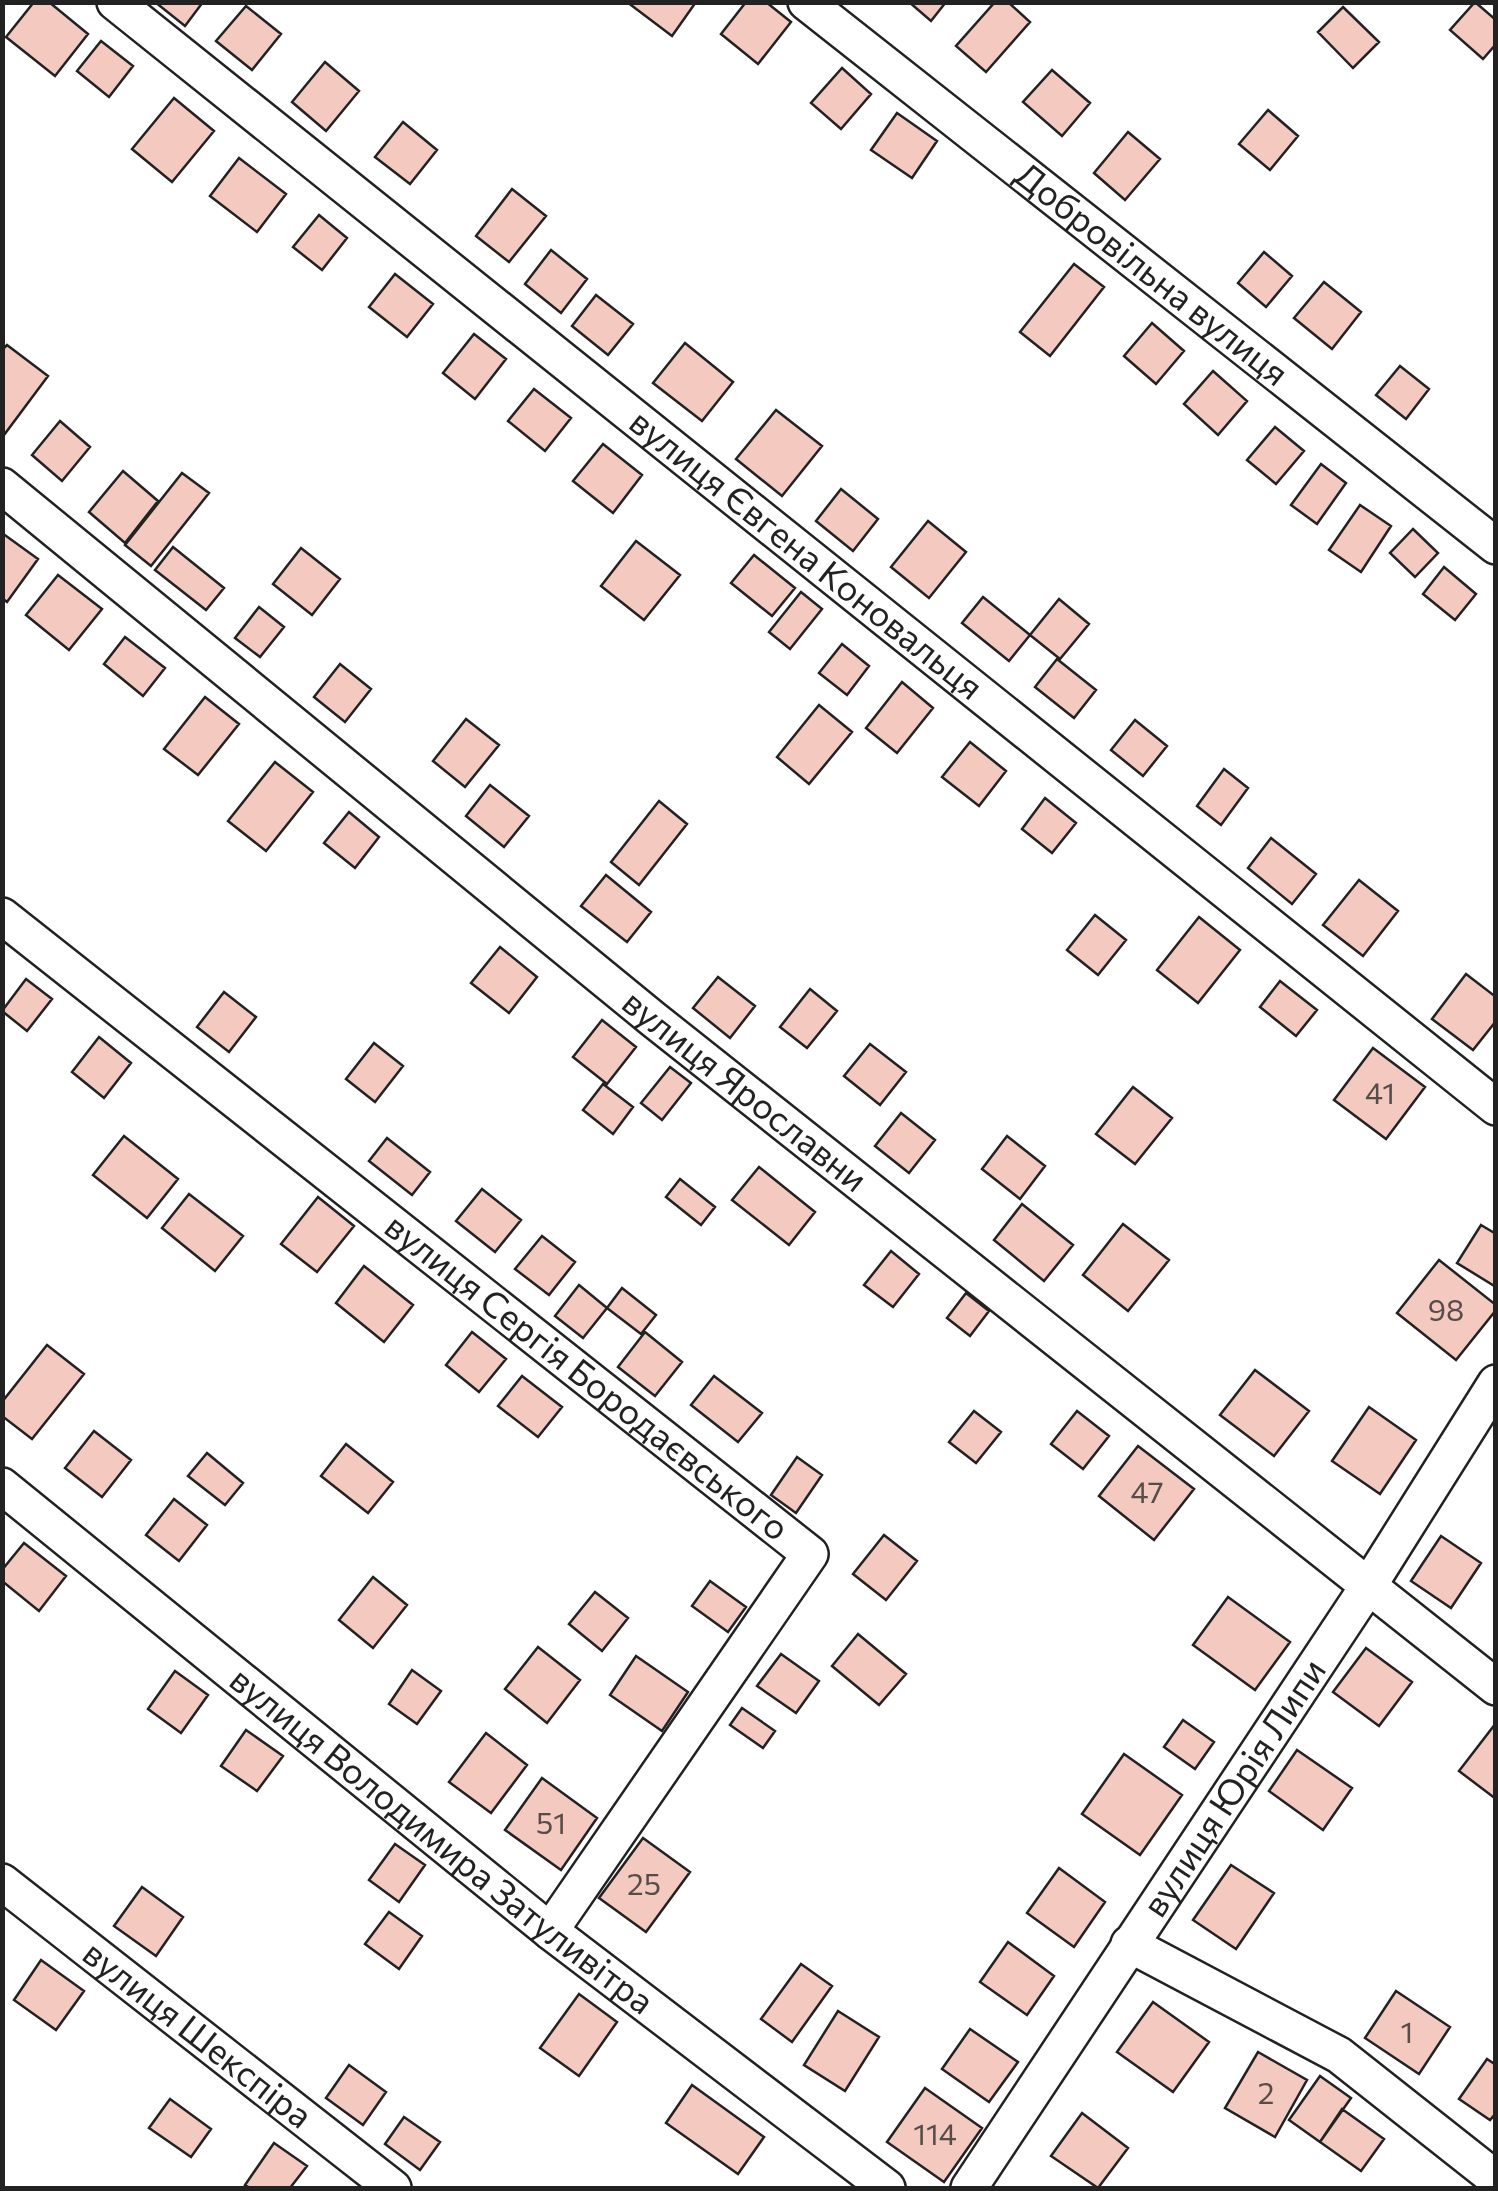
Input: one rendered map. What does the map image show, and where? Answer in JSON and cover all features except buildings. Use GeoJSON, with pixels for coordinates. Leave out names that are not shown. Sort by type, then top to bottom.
{"type":"FeatureCollection","features":[{"type":"Feature","properties":{"kind":"street","name":"вулиця Євгена Коновальця"},"geometry":{"type":"LineString","coordinates":[[115,2],[1496,1107]]}},
{"type":"Feature","properties":{"kind":"street","name":"Добровільна вулиця"},"geometry":{"type":"LineString","coordinates":[[806,2],[1496,546]]}},
{"type":"Feature","properties":{"kind":"street","name":"вулиця Ярославни"},"geometry":{"type":"LineString","coordinates":[[2,486],[653,1019],[1496,1687]]}},
{"type":"Feature","properties":{"kind":"street","name":"вулиця Сергія Бородаєвського"},"geometry":{"type":"LineString","coordinates":[[2,916],[810,1554],[550,1931]]}},
{"type":"Feature","properties":{"kind":"street","name":"вулиця Юрія Липи"},"geometry":{"type":"LineString","coordinates":[[970,2188],[1369,1585],[1496,1383]]}},
{"type":"Feature","properties":{"kind":"street","name":"вулиця Володимира Затуливітра"},"geometry":{"type":"LineString","coordinates":[[2,1486],[550,1931],[887,2188]]}},
{"type":"Feature","properties":{"kind":"street","name":"вулиця Шекспіра"},"geometry":{"type":"LineString","coordinates":[[2,1882],[393,2188]]}},
{"type":"Feature","properties":{"kind":"street"},"geometry":{"type":"LineString","coordinates":[[1129,1944],[1339,2055],[1496,2178]]}}]}
